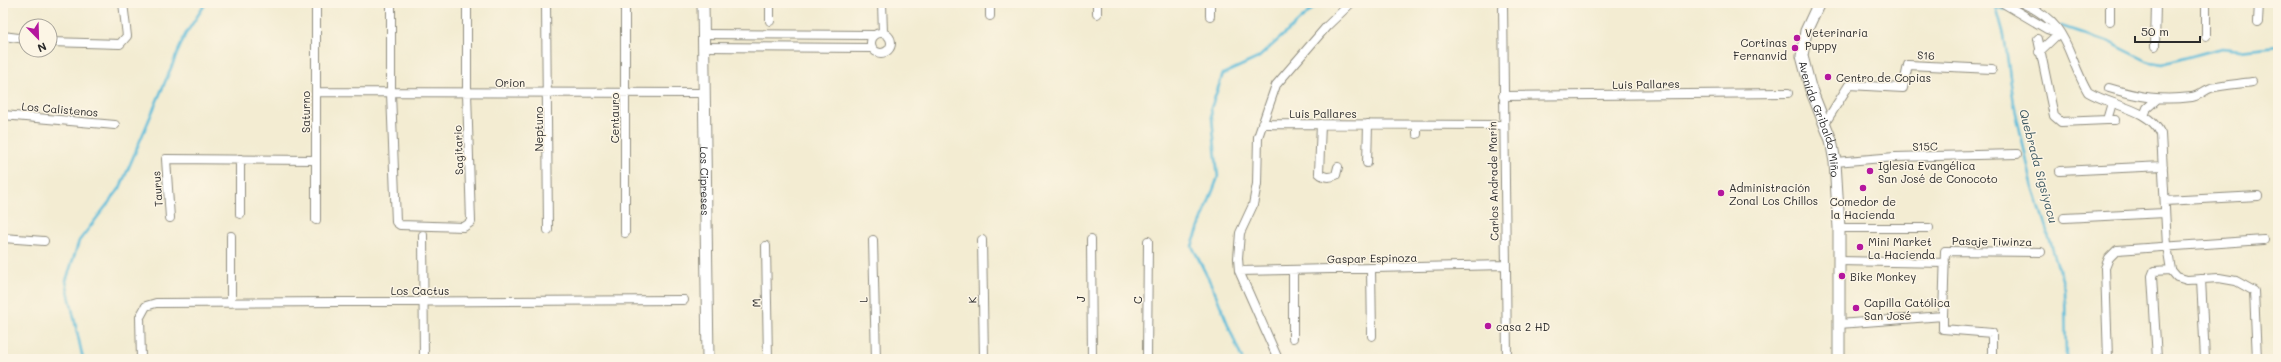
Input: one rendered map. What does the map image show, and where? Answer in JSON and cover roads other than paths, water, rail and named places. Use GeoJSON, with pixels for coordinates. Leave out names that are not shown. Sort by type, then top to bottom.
{"type":"FeatureCollection","features":[{"type":"Feature","properties":{"kind":"street"},"geometry":{"type":"LineString","coordinates":[[58,42],[120,44],[127,36],[123,3]]}},
{"type":"Feature","properties":{"kind":"street","name":"Saturno"},"geometry":{"type":"LineString","coordinates":[[316,3],[316,220]]}},
{"type":"Feature","properties":{"kind":"street"},"geometry":{"type":"LineString","coordinates":[[391,3],[391,92]]}},
{"type":"Feature","properties":{"kind":"street","name":"Sagitario"},"geometry":{"type":"LineString","coordinates":[[391,92],[396,222],[400,225],[464,227],[471,222],[467,93],[467,3]]}},
{"type":"Feature","properties":{"kind":"street","name":"Neptuno"},"geometry":{"type":"LineString","coordinates":[[546,3],[549,93],[548,230]]}},
{"type":"Feature","properties":{"kind":"street","name":"Centauro"},"geometry":{"type":"LineString","coordinates":[[625,3],[625,233]]}},
{"type":"Feature","properties":{"kind":"street","name":"Los Cipreses"},"geometry":{"type":"LineString","coordinates":[[703,3],[708,359]]}},
{"type":"Feature","properties":{"kind":"street"},"geometry":{"type":"LineString","coordinates":[[770,3],[770,21]]}},
{"type":"Feature","properties":{"kind":"street"},"geometry":{"type":"LineString","coordinates":[[872,48],[871,41],[879,34],[882,3]]}},
{"type":"Feature","properties":{"kind":"street"},"geometry":{"type":"LineString","coordinates":[[990,3],[990,16]]}},
{"type":"Feature","properties":{"kind":"street"},"geometry":{"type":"LineString","coordinates":[[1097,3],[1097,14]]}},
{"type":"Feature","properties":{"kind":"street"},"geometry":{"type":"LineString","coordinates":[[1210,3],[1210,16]]}},
{"type":"Feature","properties":{"kind":"street"},"geometry":{"type":"LineString","coordinates":[[1278,359],[1239,271],[1238,258],[1240,233],[1253,205],[1257,184],[1258,137],[1276,85],[1327,26],[1351,3]]}},
{"type":"Feature","properties":{"kind":"street","name":"Carlos Andrade Marín"},"geometry":{"type":"LineString","coordinates":[[1503,3],[1507,359]]}},
{"type":"Feature","properties":{"kind":"street","name":"Avenida Gribaldo Miño"},"geometry":{"type":"LineString","coordinates":[[1819,3],[1806,31],[1802,56],[1810,87],[1831,140],[1835,162],[1839,228],[1839,359]]}},
{"type":"Feature","properties":{"kind":"street"},"geometry":{"type":"LineString","coordinates":[[2003,3],[2047,29],[2059,33]]}},
{"type":"Feature","properties":{"kind":"street"},"geometry":{"type":"LineString","coordinates":[[2022,3],[2051,20],[2070,47],[2088,92],[2144,116],[2157,126],[2161,134],[2167,246],[2171,270],[2177,277],[2187,280],[2219,278],[2236,281],[2254,291],[2257,359]]}},
{"type":"Feature","properties":{"kind":"street"},"geometry":{"type":"LineString","coordinates":[[2110,3],[2110,21]]}},
{"type":"Feature","properties":{"kind":"street"},"geometry":{"type":"LineString","coordinates":[[2155,46],[2156,3]]}},
{"type":"Feature","properties":{"kind":"street"},"geometry":{"type":"LineString","coordinates":[[2206,3],[2206,36]]}},
{"type":"Feature","properties":{"kind":"street"},"geometry":{"type":"LineString","coordinates":[[2258,22],[2259,3]]}},
{"type":"Feature","properties":{"kind":"street"},"geometry":{"type":"LineString","coordinates":[[2039,52],[2059,33]]}},
{"type":"Feature","properties":{"kind":"street"},"geometry":{"type":"LineString","coordinates":[[704,34],[879,34],[891,39],[890,50],[880,53],[872,48],[704,47]]}},
{"type":"Feature","properties":{"kind":"street"},"geometry":{"type":"LineString","coordinates":[[3,36],[18,38]]}},
{"type":"Feature","properties":{"kind":"street"},"geometry":{"type":"LineString","coordinates":[[2038,39],[2039,52],[2056,120],[2061,122],[2111,120],[2112,103]]}},
{"type":"Feature","properties":{"kind":"street","name":"S16"},"geometry":{"type":"LineString","coordinates":[[1825,123],[1849,85],[1903,88],[1908,65],[1992,69]]}},
{"type":"Feature","properties":{"kind":"street"},"geometry":{"type":"LineString","coordinates":[[2109,88],[2142,98],[2157,99],[2193,97],[2202,94],[2210,88],[2252,82]]}},
{"type":"Feature","properties":{"kind":"street","name":"Orion"},"geometry":{"type":"LineString","coordinates":[[316,92],[705,93]]}},
{"type":"Feature","properties":{"kind":"street","name":"Luis Pallares"},"geometry":{"type":"LineString","coordinates":[[1503,96],[1788,93]]}},
{"type":"Feature","properties":{"kind":"street"},"geometry":{"type":"LineString","coordinates":[[2144,116],[2147,108],[2157,99]]}},
{"type":"Feature","properties":{"kind":"street","name":"Los Calistenos"},"geometry":{"type":"LineString","coordinates":[[3,115],[115,125]]}},
{"type":"Feature","properties":{"kind":"street","name":"Luis Pallares"},"geometry":{"type":"LineString","coordinates":[[1262,124],[1504,125]]}},
{"type":"Feature","properties":{"kind":"street"},"geometry":{"type":"LineString","coordinates":[[1321,124],[1319,173],[1323,177],[1331,178],[1336,175],[1338,167]]}},
{"type":"Feature","properties":{"kind":"street"},"geometry":{"type":"LineString","coordinates":[[1367,163],[1368,124]]}},
{"type":"Feature","properties":{"kind":"street"},"geometry":{"type":"LineString","coordinates":[[1417,125],[1417,134]]}},
{"type":"Feature","properties":{"kind":"street","name":"S15C"},"geometry":{"type":"LineString","coordinates":[[1835,162],[1895,157],[2016,154]]}},
{"type":"Feature","properties":{"kind":"street","name":"Taurus"},"geometry":{"type":"LineString","coordinates":[[170,218],[166,159],[240,159]]}},
{"type":"Feature","properties":{"kind":"street"},"geometry":{"type":"LineString","coordinates":[[240,214],[240,159],[316,160]]}},
{"type":"Feature","properties":{"kind":"street"},"geometry":{"type":"LineString","coordinates":[[2060,171],[2163,166]]}},
{"type":"Feature","properties":{"kind":"street"},"geometry":{"type":"LineString","coordinates":[[2165,201],[2258,196]]}},
{"type":"Feature","properties":{"kind":"street"},"geometry":{"type":"LineString","coordinates":[[2064,218],[2165,214]]}},
{"type":"Feature","properties":{"kind":"street"},"geometry":{"type":"LineString","coordinates":[[1839,228],[1929,228]]}},
{"type":"Feature","properties":{"kind":"street"},"geometry":{"type":"LineString","coordinates":[[423,235],[424,359]]}},
{"type":"Feature","properties":{"kind":"street"},"geometry":{"type":"LineString","coordinates":[[231,236],[231,303]]}},
{"type":"Feature","properties":{"kind":"street"},"geometry":{"type":"LineString","coordinates":[[3,238],[44,241]]}},
{"type":"Feature","properties":{"kind":"street","name":"J"},"geometry":{"type":"LineString","coordinates":[[1091,239],[1092,359]]}},
{"type":"Feature","properties":{"kind":"street","name":"L"},"geometry":{"type":"LineString","coordinates":[[873,240],[876,359]]}},
{"type":"Feature","properties":{"kind":"street","name":"K"},"geometry":{"type":"LineString","coordinates":[[982,240],[984,359]]}},
{"type":"Feature","properties":{"kind":"street"},"geometry":{"type":"LineString","coordinates":[[2108,359],[2105,268],[2109,258],[2117,250],[2264,240]]}},
{"type":"Feature","properties":{"kind":"street","name":"C"},"geometry":{"type":"LineString","coordinates":[[1147,359],[1148,241]]}},
{"type":"Feature","properties":{"kind":"street","name":"M"},"geometry":{"type":"LineString","coordinates":[[766,246],[768,359]]}},
{"type":"Feature","properties":{"kind":"street","name":"Pasaje Tiwinza"},"geometry":{"type":"LineString","coordinates":[[1945,263],[1945,251],[2041,252]]}},
{"type":"Feature","properties":{"kind":"street"},"geometry":{"type":"LineString","coordinates":[[1839,262],[1945,263],[1943,329],[1992,333],[1992,359]]}},
{"type":"Feature","properties":{"kind":"street","name":"Gaspar Espinoza"},"geometry":{"type":"LineString","coordinates":[[1239,271],[1505,265]]}},
{"type":"Feature","properties":{"kind":"street"},"geometry":{"type":"LineString","coordinates":[[1371,269],[1372,336]]}},
{"type":"Feature","properties":{"kind":"street"},"geometry":{"type":"LineString","coordinates":[[1293,270],[1293,338]]}},
{"type":"Feature","properties":{"kind":"street"},"geometry":{"type":"LineString","coordinates":[[2157,359],[2152,276],[2154,271],[2171,270]]}},
{"type":"Feature","properties":{"kind":"street"},"geometry":{"type":"LineString","coordinates":[[2201,279],[2205,359]]}},
{"type":"Feature","properties":{"kind":"street","name":"Los Cactus"},"geometry":{"type":"LineString","coordinates":[[141,359],[140,317],[146,306],[156,303],[684,300]]}},
{"type":"Feature","properties":{"kind":"street"},"geometry":{"type":"LineString","coordinates":[[1839,324],[1944,316]]}},
{"type":"Feature","properties":{"kind":"waterway"},"geometry":{"type":"LineString","coordinates":[[83,359],[66,281],[79,241],[120,188],[185,35],[206,3]]}},
{"type":"Feature","properties":{"kind":"waterway"},"geometry":{"type":"LineString","coordinates":[[1242,359],[1214,290],[1192,246],[1218,177],[1211,108],[1223,74],[1258,58],[1319,3]]}},
{"type":"Feature","properties":{"kind":"waterway","name":"Quebrada Sigsiyacu"},"geometry":{"type":"LineString","coordinates":[[2007,9],[1996,6],[2004,35],[2014,104],[2031,180],[2065,289],[2066,359]]}},
{"type":"Feature","properties":{"kind":"waterway","name":"Quebrada Sigsiyacu"},"geometry":{"type":"LineString","coordinates":[[2061,26],[2109,42],[2149,62],[2162,64],[2222,48],[2240,50],[2278,46]]}},
{"type":"Feature","properties":{"kind":"place","name":"Veterinaria Puppy"},"geometry":{"type":"Point","coordinates":[1797,38]}},
{"type":"Feature","properties":{"kind":"place","name":"Cortinas Fernanvid"},"geometry":{"type":"Point","coordinates":[1795,48]}},
{"type":"Feature","properties":{"kind":"place","name":"Centro de Copias"},"geometry":{"type":"Point","coordinates":[1828,77]}},
{"type":"Feature","properties":{"kind":"place","name":"Iglesia Evangélica San José de Conocoto"},"geometry":{"type":"Point","coordinates":[1870,171]}},
{"type":"Feature","properties":{"kind":"place","name":"Comedor de la Hacienda"},"geometry":{"type":"Point","coordinates":[1863,188]}},
{"type":"Feature","properties":{"kind":"place","name":"Administración Zonal Los Chillos"},"geometry":{"type":"Point","coordinates":[1721,193]}},
{"type":"Feature","properties":{"kind":"place","name":"Mini Market La Hacienda"},"geometry":{"type":"Point","coordinates":[1860,247]}},
{"type":"Feature","properties":{"kind":"place","name":"Bike Monkey"},"geometry":{"type":"Point","coordinates":[1842,276]}},
{"type":"Feature","properties":{"kind":"place","name":"Capilla Católica San José"},"geometry":{"type":"Point","coordinates":[1856,308]}},
{"type":"Feature","properties":{"kind":"place","name":"casa 2 HD"},"geometry":{"type":"Point","coordinates":[1488,326]}}]}
